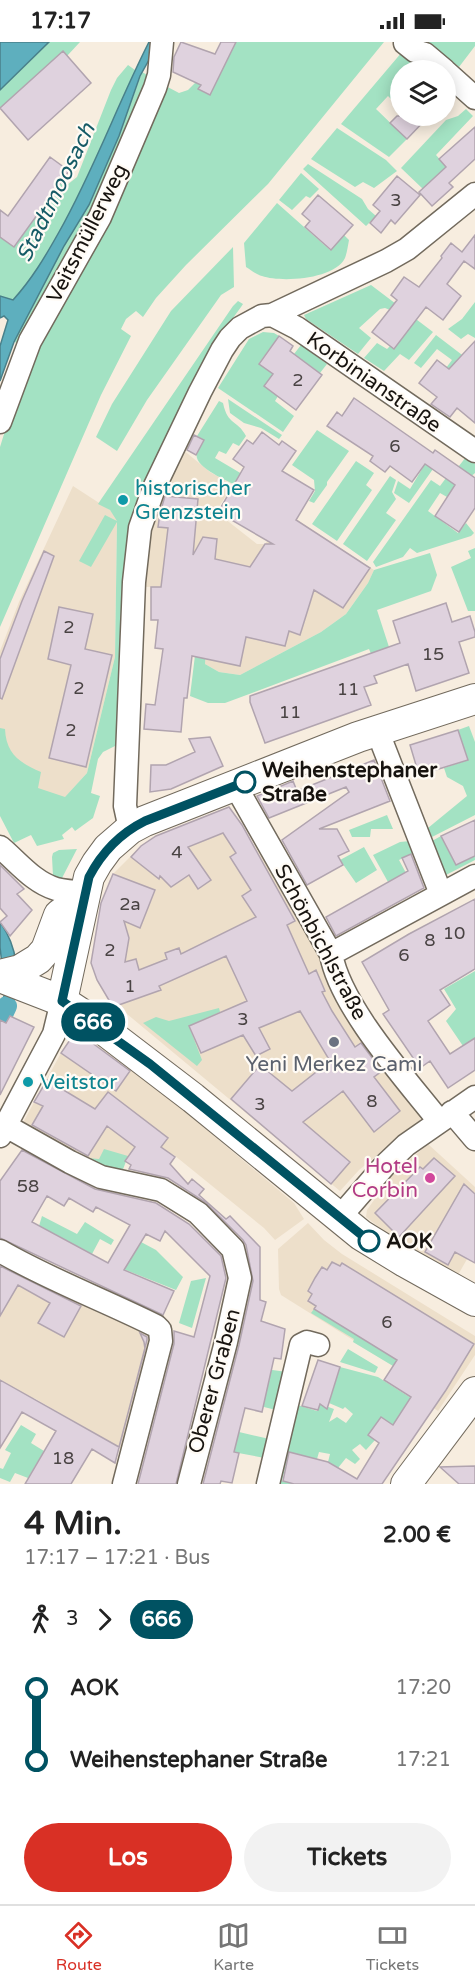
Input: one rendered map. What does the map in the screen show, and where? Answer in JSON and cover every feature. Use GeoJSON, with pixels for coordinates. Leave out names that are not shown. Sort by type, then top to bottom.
{"type":"FeatureCollection","features":[{"type":"Feature","properties":{"kind":"main road"},"geometry":{"type":"LineString","coordinates":[[62,1001],[89,877],[108,848],[130,829],[145,821],[377,730],[475,699]]}},
{"type":"Feature","properties":{"kind":"main road"},"geometry":{"type":"LineString","coordinates":[[0,976],[20,970],[38,959],[46,950],[60,915],[84,895]]}},
{"type":"Feature","properties":{"kind":"main road"},"geometry":{"type":"LineString","coordinates":[[0,976],[62,1001],[150,1064],[371,1242],[471,1302]]}},
{"type":"Feature","properties":{"kind":"main road"},"geometry":{"type":"LineString","coordinates":[[406,1484],[475,1392]]}},
{"type":"Feature","properties":{"kind":"street","name":"Veitsmüllerweg"},"geometry":{"type":"LineString","coordinates":[[0,422],[30,340],[100,217],[117,180],[155,88],[159,75],[162,42]]}},
{"type":"Feature","properties":{"kind":"street"},"geometry":{"type":"LineString","coordinates":[[405,43],[432,60]]}},
{"type":"Feature","properties":{"kind":"street"},"geometry":{"type":"LineString","coordinates":[[456,81],[475,98]]}},
{"type":"Feature","properties":{"kind":"street"},"geometry":{"type":"LineString","coordinates":[[130,829],[125,806],[134,582],[140,528],[154,488],[222,350],[240,328],[386,261],[404,250],[432,231],[475,194]]}},
{"type":"Feature","properties":{"kind":"street","name":"Korbinianstraße"},"geometry":{"type":"LineString","coordinates":[[272,315],[297,328],[475,451]]}},
{"type":"Feature","properties":{"kind":"street"},"geometry":{"type":"LineString","coordinates":[[377,730],[441,894]]}},
{"type":"Feature","properties":{"kind":"street","name":"Schönbichlstraße"},"geometry":{"type":"LineString","coordinates":[[236,785],[331,954],[334,971],[353,1006],[373,1035],[445,1116],[475,1139]]}},
{"type":"Feature","properties":{"kind":"street"},"geometry":{"type":"LineString","coordinates":[[0,847],[23,869],[45,884],[58,890],[84,895]]}},
{"type":"Feature","properties":{"kind":"street"},"geometry":{"type":"LineString","coordinates":[[331,954],[475,876]]}},
{"type":"Feature","properties":{"kind":"street"},"geometry":{"type":"LineString","coordinates":[[3,1131],[54,1034],[62,1001]]}},
{"type":"Feature","properties":{"kind":"street"},"geometry":{"type":"LineString","coordinates":[[339,1218],[385,1165],[406,1145],[475,1097]]}},
{"type":"Feature","properties":{"kind":"street","name":"Oberer Graben"},"geometry":{"type":"LineString","coordinates":[[3,1131],[101,1177],[161,1190],[198,1213],[233,1249],[240,1278],[189,1484]]}},
{"type":"Feature","properties":{"kind":"street"},"geometry":{"type":"LineString","coordinates":[[0,1251],[25,1265],[127,1311],[160,1330],[161,1341],[124,1484]]}},
{"type":"Feature","properties":{"kind":"street"},"geometry":{"type":"LineString","coordinates":[[268,1484],[301,1345],[307,1342],[318,1345]]}},
{"type":"Feature","properties":{"kind":"shaded area"},"geometry":{"type":"Polygon","coordinates":[[[182,449],[210,472],[233,485],[218,508],[220,515],[257,544],[265,544],[287,513],[374,570],[368,583],[346,614],[321,632],[240,675],[219,672],[205,664],[209,609],[193,586],[144,587],[149,531],[158,496],[182,449]]]}},
{"type":"Feature","properties":{"kind":"shaded area"},"geometry":{"type":"Polygon","coordinates":[[[73,486],[110,510],[117,519],[115,657],[87,773],[59,804],[0,791],[0,651],[19,602],[73,486]]]}},
{"type":"Feature","properties":{"kind":"shaded area"},"geometry":{"type":"Polygon","coordinates":[[[229,807],[276,879],[321,955],[325,974],[343,1008],[422,1115],[420,1120],[359,1170],[340,1191],[127,1014],[113,1007],[98,983],[91,963],[100,906],[113,874],[141,846],[154,837],[229,807]]]}},
{"type":"Feature","properties":{"kind":"shaded area"},"geometry":{"type":"Polygon","coordinates":[[[76,1031],[132,1069],[187,1111],[190,1116],[294,1203],[304,1219],[275,1240],[264,1228],[174,1155],[161,1148],[139,1143],[125,1161],[122,1172],[103,1171],[20,1128],[61,1053],[76,1031]]]}},
{"type":"Feature","properties":{"kind":"shaded area"},"geometry":{"type":"Polygon","coordinates":[[[428,1144],[475,1187],[475,1245],[458,1275],[398,1242],[366,1217],[367,1210],[391,1176],[428,1144]]]}},
{"type":"Feature","properties":{"kind":"shaded area"},"geometry":{"type":"Polygon","coordinates":[[[308,1223],[342,1254],[475,1336],[475,1355],[438,1411],[414,1395],[411,1398],[384,1380],[393,1365],[281,1295],[278,1249],[308,1223]]]}},
{"type":"Feature","properties":{"kind":"shaded area"},"geometry":{"type":"Polygon","coordinates":[[[0,1258],[155,1335],[129,1453],[34,1398],[22,1412],[0,1400],[0,1258]]]}},
{"type":"Feature","properties":{"kind":"green space"},"geometry":{"type":"Polygon","coordinates":[[[49,42],[80,42],[67,56],[63,52],[0,108],[0,90],[49,42]]]}},
{"type":"Feature","properties":{"kind":"green space"},"geometry":{"type":"Polygon","coordinates":[[[236,42],[384,42],[268,184],[186,265],[156,298],[143,317],[136,311],[126,319],[121,329],[131,336],[101,395],[0,627],[0,447],[22,376],[116,194],[122,195],[157,113],[153,108],[162,84],[179,93],[188,90],[236,42]]]}},
{"type":"Feature","properties":{"kind":"green space"},"geometry":{"type":"Polygon","coordinates":[[[428,42],[475,42],[475,46],[459,67],[456,65],[456,60],[450,60],[428,42]]]}},
{"type":"Feature","properties":{"kind":"green space"},"geometry":{"type":"Polygon","coordinates":[[[402,52],[412,60],[395,60],[402,52]]]}},
{"type":"Feature","properties":{"kind":"green space"},"geometry":{"type":"Polygon","coordinates":[[[128,65],[135,70],[132,78],[59,232],[27,284],[13,300],[0,296],[0,237],[14,247],[60,183],[67,185],[77,177],[111,90],[128,65]]]}},
{"type":"Feature","properties":{"kind":"green space"},"geometry":{"type":"Polygon","coordinates":[[[390,66],[390,98],[388,96],[376,109],[390,123],[390,126],[394,126],[407,139],[389,157],[341,124],[390,66]]]}},
{"type":"Feature","properties":{"kind":"green space"},"geometry":{"type":"Polygon","coordinates":[[[142,72],[149,76],[125,148],[21,344],[14,342],[64,246],[89,205],[119,136],[142,72]]]}},
{"type":"Feature","properties":{"kind":"green space"},"geometry":{"type":"Polygon","coordinates":[[[466,109],[473,116],[436,155],[453,174],[423,189],[401,168],[440,126],[456,126],[456,117],[466,109]]]}},
{"type":"Feature","properties":{"kind":"green space"},"geometry":{"type":"Polygon","coordinates":[[[337,128],[386,160],[397,171],[374,188],[363,182],[355,187],[311,159],[337,128]]]}},
{"type":"Feature","properties":{"kind":"green space"},"geometry":{"type":"Polygon","coordinates":[[[308,164],[362,199],[376,216],[366,226],[303,169],[308,164]]]}},
{"type":"Feature","properties":{"kind":"green space"},"geometry":{"type":"Polygon","coordinates":[[[301,173],[319,189],[310,198],[306,196],[292,210],[279,200],[301,173]]]}},
{"type":"Feature","properties":{"kind":"green space"},"geometry":{"type":"Polygon","coordinates":[[[277,203],[330,250],[344,235],[349,240],[345,258],[339,265],[320,275],[294,279],[262,276],[246,267],[244,243],[277,203]]]}},
{"type":"Feature","properties":{"kind":"green space"},"geometry":{"type":"Polygon","coordinates":[[[233,247],[234,287],[221,295],[147,400],[117,451],[96,437],[112,404],[171,311],[233,247]]]}},
{"type":"Feature","properties":{"kind":"green space"},"geometry":{"type":"Polygon","coordinates":[[[371,285],[433,332],[409,360],[400,354],[384,371],[364,358],[377,343],[387,349],[390,346],[390,310],[380,309],[359,328],[371,338],[358,354],[306,319],[304,315],[371,285]]]}},
{"type":"Feature","properties":{"kind":"green space"},"geometry":{"type":"Polygon","coordinates":[[[238,301],[243,304],[214,344],[145,480],[132,517],[117,745],[103,752],[98,759],[91,793],[100,796],[93,818],[75,831],[72,827],[62,835],[64,839],[37,846],[31,835],[14,843],[0,816],[0,728],[5,729],[11,751],[21,761],[41,772],[38,788],[65,797],[87,773],[115,657],[117,522],[91,567],[79,561],[105,515],[117,521],[110,510],[98,504],[238,301]]]}},
{"type":"Feature","properties":{"kind":"green space"},"geometry":{"type":"Polygon","coordinates":[[[475,302],[475,338],[468,334],[461,339],[448,329],[462,319],[475,302]]]}},
{"type":"Feature","properties":{"kind":"green space"},"geometry":{"type":"Polygon","coordinates":[[[263,332],[279,336],[259,363],[273,374],[278,396],[275,401],[294,416],[283,432],[218,388],[249,339],[263,332]]]}},
{"type":"Feature","properties":{"kind":"green space"},"geometry":{"type":"Polygon","coordinates":[[[436,335],[474,364],[448,395],[446,368],[452,360],[437,349],[421,368],[414,363],[436,335]]]}},
{"type":"Feature","properties":{"kind":"green space"},"geometry":{"type":"Polygon","coordinates":[[[301,345],[327,364],[320,373],[294,354],[301,345]]]}},
{"type":"Feature","properties":{"kind":"green space"},"geometry":{"type":"Polygon","coordinates":[[[228,399],[282,435],[279,439],[261,428],[244,423],[230,413],[228,399]]]}},
{"type":"Feature","properties":{"kind":"green space"},"geometry":{"type":"Polygon","coordinates":[[[219,401],[223,403],[230,419],[246,436],[239,446],[233,443],[226,454],[219,451],[215,458],[259,484],[242,488],[199,463],[198,451],[204,440],[197,436],[219,401]]]}},
{"type":"Feature","properties":{"kind":"green space"},"geometry":{"type":"Polygon","coordinates":[[[317,430],[349,451],[314,503],[309,501],[315,491],[314,480],[292,465],[317,430]]]}},
{"type":"Feature","properties":{"kind":"green space"},"geometry":{"type":"Polygon","coordinates":[[[466,457],[475,464],[475,473],[447,497],[440,493],[428,511],[458,533],[466,523],[474,533],[471,536],[417,553],[410,548],[403,557],[376,567],[373,562],[431,480],[440,486],[446,478],[448,480],[466,457]]]}},
{"type":"Feature","properties":{"kind":"green space"},"geometry":{"type":"Polygon","coordinates":[[[356,461],[374,473],[366,485],[372,490],[337,541],[312,524],[356,461]]]}},
{"type":"Feature","properties":{"kind":"green space"},"geometry":{"type":"Polygon","coordinates":[[[425,464],[433,469],[409,503],[394,493],[398,481],[410,489],[425,464]]]}},
{"type":"Feature","properties":{"kind":"green space"},"geometry":{"type":"Polygon","coordinates":[[[390,476],[396,480],[392,492],[396,499],[386,513],[396,520],[367,561],[343,544],[390,476]]]}},
{"type":"Feature","properties":{"kind":"green space"},"geometry":{"type":"Polygon","coordinates":[[[475,548],[475,611],[468,611],[451,567],[471,558],[468,551],[475,548]]]}},
{"type":"Feature","properties":{"kind":"green space"},"geometry":{"type":"Polygon","coordinates":[[[430,553],[437,575],[431,591],[377,610],[389,647],[375,663],[369,649],[225,703],[208,703],[190,696],[197,639],[209,609],[205,664],[219,672],[240,675],[321,632],[346,614],[368,583],[374,570],[430,553]]]}},
{"type":"Feature","properties":{"kind":"green space"},"geometry":{"type":"Polygon","coordinates":[[[469,726],[475,742],[475,815],[432,837],[428,828],[467,796],[463,786],[447,777],[444,768],[468,760],[458,730],[469,726]]]}},
{"type":"Feature","properties":{"kind":"green space"},"geometry":{"type":"Polygon","coordinates":[[[387,815],[393,829],[371,829],[370,837],[352,837],[349,830],[387,815]]]}},
{"type":"Feature","properties":{"kind":"green space"},"geometry":{"type":"Polygon","coordinates":[[[441,836],[456,865],[475,856],[475,860],[446,875],[432,841],[441,836]]]}},
{"type":"Feature","properties":{"kind":"green space"},"geometry":{"type":"Polygon","coordinates":[[[410,841],[415,852],[399,860],[406,873],[388,882],[373,855],[400,842],[410,841]]]}},
{"type":"Feature","properties":{"kind":"green space"},"geometry":{"type":"Polygon","coordinates":[[[364,847],[377,870],[356,883],[340,860],[364,847]]]}},
{"type":"Feature","properties":{"kind":"green space"},"geometry":{"type":"Polygon","coordinates":[[[77,849],[62,878],[53,876],[53,853],[59,850],[77,849]]]}},
{"type":"Feature","properties":{"kind":"green space"},"geometry":{"type":"Polygon","coordinates":[[[475,971],[475,1038],[463,1046],[446,1021],[456,1009],[444,989],[475,971]]]}},
{"type":"Feature","properties":{"kind":"green space"},"geometry":{"type":"Polygon","coordinates":[[[219,1008],[220,1012],[189,1026],[202,1060],[197,1066],[143,1023],[156,1017],[169,1021],[219,1008]]]}},
{"type":"Feature","properties":{"kind":"green space"},"geometry":{"type":"Polygon","coordinates":[[[104,1149],[128,1156],[122,1172],[103,1171],[87,1158],[99,1159],[104,1149]]]}},
{"type":"Feature","properties":{"kind":"green space"},"geometry":{"type":"Polygon","coordinates":[[[42,1216],[77,1234],[85,1222],[114,1240],[111,1245],[100,1239],[92,1254],[39,1226],[42,1216]]]}},
{"type":"Feature","properties":{"kind":"green space"},"geometry":{"type":"Polygon","coordinates":[[[141,1242],[156,1250],[183,1277],[176,1290],[108,1263],[118,1245],[134,1253],[141,1242]]]}},
{"type":"Feature","properties":{"kind":"green space"},"geometry":{"type":"Polygon","coordinates":[[[206,1278],[192,1328],[179,1323],[191,1281],[206,1278]]]}},
{"type":"Feature","properties":{"kind":"green space"},"geometry":{"type":"Polygon","coordinates":[[[314,1309],[397,1360],[393,1366],[311,1313],[314,1309]]]}},
{"type":"Feature","properties":{"kind":"green space"},"geometry":{"type":"Polygon","coordinates":[[[348,1349],[378,1367],[375,1373],[340,1362],[348,1349]]]}},
{"type":"Feature","properties":{"kind":"green space"},"geometry":{"type":"Polygon","coordinates":[[[340,1367],[378,1377],[411,1398],[393,1425],[381,1417],[369,1436],[375,1440],[366,1450],[360,1444],[352,1450],[360,1459],[355,1464],[346,1458],[338,1468],[328,1462],[330,1454],[319,1452],[317,1459],[289,1452],[282,1481],[294,1484],[275,1484],[294,1404],[317,1411],[320,1404],[334,1409],[329,1422],[337,1417],[346,1423],[353,1414],[345,1407],[343,1409],[329,1403],[340,1367]]]}},
{"type":"Feature","properties":{"kind":"green space"},"geometry":{"type":"Polygon","coordinates":[[[265,1369],[287,1372],[280,1411],[244,1402],[268,1384],[270,1378],[264,1377],[265,1369]]]}},
{"type":"Feature","properties":{"kind":"green space"},"geometry":{"type":"Polygon","coordinates":[[[21,1425],[36,1434],[31,1443],[44,1451],[28,1478],[15,1473],[10,1482],[0,1478],[0,1468],[3,1469],[11,1453],[5,1450],[21,1425]]]}},
{"type":"Feature","properties":{"kind":"green space"},"geometry":{"type":"Polygon","coordinates":[[[239,1432],[274,1440],[270,1459],[233,1452],[239,1432]]]}},
{"type":"Feature","properties":{"kind":"water"},"geometry":{"type":"Polygon","coordinates":[[[0,42],[49,42],[0,90],[0,42]]]}},
{"type":"Feature","properties":{"kind":"water"},"geometry":{"type":"Polygon","coordinates":[[[149,42],[159,42],[140,76],[119,136],[89,205],[64,246],[14,342],[0,381],[0,346],[8,320],[4,316],[0,318],[0,296],[13,300],[49,250],[72,209],[149,42]]]}},
{"type":"Feature","properties":{"kind":"water"},"geometry":{"type":"Polygon","coordinates":[[[0,922],[11,943],[16,964],[13,1009],[2,1004],[5,992],[0,922]]]}},
{"type":"Feature","properties":{"kind":"building"},"geometry":{"type":"Polygon","coordinates":[[[181,42],[215,54],[221,42],[236,42],[210,95],[198,89],[201,85],[173,72],[174,57],[181,42]]]}},
{"type":"Feature","properties":{"kind":"building"},"geometry":{"type":"Polygon","coordinates":[[[63,51],[91,83],[28,140],[0,108],[63,51]]]}},
{"type":"Feature","properties":{"kind":"building"},"geometry":{"type":"Polygon","coordinates":[[[393,126],[419,126],[407,139],[393,126]]]}},
{"type":"Feature","properties":{"kind":"building"},"geometry":{"type":"Polygon","coordinates":[[[475,127],[475,159],[449,183],[453,187],[432,206],[419,192],[446,167],[439,159],[475,127]]]}},
{"type":"Feature","properties":{"kind":"building"},"geometry":{"type":"Polygon","coordinates":[[[50,157],[69,171],[14,247],[0,237],[0,210],[8,216],[50,157]]]}},
{"type":"Feature","properties":{"kind":"building"},"geometry":{"type":"Polygon","coordinates":[[[397,176],[420,195],[395,224],[391,220],[381,233],[370,223],[380,211],[373,205],[397,176]]]}},
{"type":"Feature","properties":{"kind":"building"},"geometry":{"type":"Polygon","coordinates":[[[318,195],[353,225],[331,250],[305,227],[310,221],[302,214],[318,195]]]}},
{"type":"Feature","properties":{"kind":"building"},"geometry":{"type":"Polygon","coordinates":[[[475,235],[475,269],[464,261],[447,284],[461,296],[443,320],[426,307],[394,349],[372,332],[397,300],[391,295],[404,277],[419,287],[451,243],[462,252],[475,235]]]}},
{"type":"Feature","properties":{"kind":"building"},"geometry":{"type":"Polygon","coordinates":[[[279,336],[293,346],[290,351],[322,375],[296,410],[264,386],[273,374],[259,364],[279,336]]]}},
{"type":"Feature","properties":{"kind":"building"},"geometry":{"type":"Polygon","coordinates":[[[475,341],[475,423],[457,408],[450,417],[431,404],[437,397],[419,383],[437,360],[449,369],[475,341]]]}},
{"type":"Feature","properties":{"kind":"building"},"geometry":{"type":"Polygon","coordinates":[[[354,398],[433,453],[435,450],[475,478],[475,508],[459,532],[435,516],[455,485],[425,464],[412,482],[390,466],[385,472],[370,461],[373,456],[327,426],[337,412],[342,416],[354,398]]]}},
{"type":"Feature","properties":{"kind":"building"},"geometry":{"type":"Polygon","coordinates":[[[262,432],[279,445],[282,441],[296,451],[282,471],[314,490],[296,520],[370,568],[343,608],[314,590],[300,635],[289,631],[285,646],[246,637],[240,666],[192,656],[187,698],[184,698],[181,732],[144,729],[146,704],[155,705],[163,649],[155,648],[158,620],[151,620],[151,587],[161,587],[168,528],[158,527],[165,496],[198,499],[193,555],[203,537],[217,539],[215,559],[250,567],[265,544],[273,544],[228,518],[220,509],[244,467],[233,459],[247,440],[253,444],[262,432]]]}},
{"type":"Feature","properties":{"kind":"building"},"geometry":{"type":"Polygon","coordinates":[[[194,435],[204,440],[196,455],[187,450],[194,435]]]}},
{"type":"Feature","properties":{"kind":"building"},"geometry":{"type":"Polygon","coordinates":[[[44,551],[54,556],[2,699],[0,698],[0,659],[44,551]]]}},
{"type":"Feature","properties":{"kind":"building"},"geometry":{"type":"Polygon","coordinates":[[[446,603],[452,622],[470,616],[475,637],[459,642],[469,673],[416,691],[408,664],[374,676],[377,683],[364,687],[371,705],[265,743],[250,702],[250,696],[400,643],[393,621],[446,603]]]}},
{"type":"Feature","properties":{"kind":"building"},"geometry":{"type":"Polygon","coordinates":[[[59,607],[93,614],[85,649],[112,655],[86,767],[49,758],[71,665],[48,659],[59,607]]]}},
{"type":"Feature","properties":{"kind":"building"},"geometry":{"type":"Polygon","coordinates":[[[458,730],[468,760],[419,775],[410,745],[458,730]]]}},
{"type":"Feature","properties":{"kind":"building"},"geometry":{"type":"Polygon","coordinates":[[[210,737],[223,766],[171,789],[150,792],[151,765],[166,765],[195,752],[189,739],[210,737]]]}},
{"type":"Feature","properties":{"kind":"building"},"geometry":{"type":"Polygon","coordinates":[[[374,760],[390,801],[319,829],[337,829],[349,851],[338,856],[343,865],[307,885],[282,840],[349,792],[346,787],[269,818],[257,796],[293,781],[297,791],[374,760]]]}},
{"type":"Feature","properties":{"kind":"building"},"geometry":{"type":"Polygon","coordinates":[[[229,807],[242,825],[295,921],[287,925],[309,974],[316,970],[325,991],[322,992],[332,1011],[355,1047],[361,1043],[382,1071],[374,1077],[400,1111],[374,1132],[343,1091],[303,1122],[350,1162],[331,1184],[231,1099],[260,1065],[292,1091],[330,1061],[300,1011],[259,1028],[270,1049],[256,1056],[243,1035],[201,1053],[189,1026],[247,1001],[226,956],[159,986],[161,990],[113,1007],[97,980],[91,963],[101,903],[113,874],[155,890],[140,928],[124,921],[129,938],[125,962],[136,959],[139,970],[167,959],[165,953],[179,948],[181,954],[256,917],[242,896],[251,890],[230,857],[236,853],[223,833],[188,847],[211,880],[198,889],[189,875],[171,887],[160,876],[159,879],[131,857],[141,846],[156,836],[229,807]]]}},
{"type":"Feature","properties":{"kind":"building"},"geometry":{"type":"Polygon","coordinates":[[[475,820],[475,856],[456,865],[441,836],[475,820]]]}},
{"type":"Feature","properties":{"kind":"building"},"geometry":{"type":"Polygon","coordinates":[[[411,854],[424,888],[336,936],[326,917],[408,871],[402,858],[411,854]]]}},
{"type":"Feature","properties":{"kind":"building"},"geometry":{"type":"Polygon","coordinates":[[[0,865],[24,889],[17,894],[32,910],[10,936],[0,922],[7,916],[0,908],[0,865]]]}},
{"type":"Feature","properties":{"kind":"building"},"geometry":{"type":"Polygon","coordinates":[[[475,899],[475,969],[440,990],[450,1005],[428,1021],[450,1054],[475,1038],[475,1070],[448,1088],[430,1061],[420,1068],[383,1014],[389,1010],[362,962],[475,899]]]}},
{"type":"Feature","properties":{"kind":"building"},"geometry":{"type":"Polygon","coordinates":[[[10,1016],[34,1027],[0,1095],[0,1020],[6,1023],[10,1016]]]}},
{"type":"Feature","properties":{"kind":"building"},"geometry":{"type":"Polygon","coordinates":[[[76,1031],[130,1071],[116,1091],[61,1053],[76,1031]]]}},
{"type":"Feature","properties":{"kind":"building"},"geometry":{"type":"Polygon","coordinates":[[[47,1080],[95,1109],[108,1092],[168,1138],[161,1147],[175,1157],[170,1164],[188,1184],[192,1179],[204,1189],[199,1195],[226,1219],[230,1216],[260,1247],[260,1300],[266,1302],[261,1321],[285,1329],[281,1359],[274,1358],[262,1412],[245,1408],[234,1452],[239,1453],[232,1483],[221,1481],[220,1484],[203,1484],[253,1281],[246,1245],[205,1202],[168,1178],[129,1169],[131,1165],[125,1161],[135,1147],[107,1126],[88,1156],[32,1125],[43,1106],[34,1102],[47,1080]]]}},
{"type":"Feature","properties":{"kind":"building"},"geometry":{"type":"Polygon","coordinates":[[[22,1150],[95,1189],[156,1203],[189,1224],[221,1256],[226,1278],[176,1484],[138,1484],[174,1344],[174,1331],[194,1337],[210,1276],[165,1231],[160,1241],[146,1234],[124,1270],[174,1291],[163,1315],[0,1238],[0,1181],[22,1150]],[[47,1196],[32,1222],[108,1263],[130,1225],[96,1207],[93,1212],[69,1198],[64,1206],[47,1196]]]}},
{"type":"Feature","properties":{"kind":"building"},"geometry":{"type":"Polygon","coordinates":[[[434,1158],[455,1176],[399,1237],[375,1213],[420,1167],[423,1169],[434,1158]]]}},
{"type":"Feature","properties":{"kind":"building"},"geometry":{"type":"Polygon","coordinates":[[[464,1184],[475,1194],[475,1263],[455,1252],[448,1265],[425,1252],[464,1184]]]}},
{"type":"Feature","properties":{"kind":"building","name":"AOK"},"geometry":{"type":"Polygon","coordinates":[[[332,1262],[340,1266],[342,1263],[474,1344],[446,1390],[382,1484],[294,1484],[283,1481],[289,1452],[328,1462],[357,1479],[379,1443],[368,1435],[381,1417],[393,1425],[411,1397],[384,1380],[397,1360],[314,1309],[316,1306],[308,1301],[312,1294],[308,1291],[315,1278],[322,1267],[327,1270],[332,1262]]]}},
{"type":"Feature","properties":{"kind":"building"},"geometry":{"type":"Polygon","coordinates":[[[0,1266],[81,1306],[64,1337],[38,1323],[50,1303],[18,1285],[0,1316],[0,1266]]]}},
{"type":"Feature","properties":{"kind":"building"},"geometry":{"type":"Polygon","coordinates":[[[140,1333],[147,1337],[145,1348],[144,1342],[140,1333]]]}},
{"type":"Feature","properties":{"kind":"building"},"geometry":{"type":"Polygon","coordinates":[[[318,1360],[340,1367],[327,1409],[320,1404],[318,1410],[302,1406],[318,1360]]]}},
{"type":"Feature","properties":{"kind":"building"},"geometry":{"type":"Polygon","coordinates":[[[0,1380],[119,1447],[115,1463],[92,1449],[71,1484],[25,1484],[56,1431],[22,1412],[0,1448],[0,1380]]]}},
{"type":"Feature","properties":{"kind":"building"},"geometry":{"type":"Polygon","coordinates":[[[475,1466],[475,1484],[459,1484],[440,1467],[475,1466]]]}},
{"type":"Feature","properties":{"kind":"waterway","name":"Stadtmoosach"},"geometry":{"type":"LineString","coordinates":[[0,1021],[7,1006]]}},
{"type":"Feature","properties":{"kind":"bus line","name":"666"},"geometry":{"type":"LineString","coordinates":[[245,782],[145,821],[120,836],[108,848],[89,877],[62,1001],[150,1064],[369,1241]]}},
{"type":"Feature","properties":{"kind":"place","name":"historischer Grenzstein"},"geometry":{"type":"Point","coordinates":[123,500]}},
{"type":"Feature","properties":{"kind":"place","name":"Weihenstephaner Straße"},"geometry":{"type":"Point","coordinates":[245,782]}},
{"type":"Feature","properties":{"kind":"place","name":"Yeni Merkez Cami"},"geometry":{"type":"Point","coordinates":[334,1042]}},
{"type":"Feature","properties":{"kind":"place","name":"Veitstor"},"geometry":{"type":"Point","coordinates":[28,1082]}},
{"type":"Feature","properties":{"kind":"place","name":"Hotel Corbin"},"geometry":{"type":"Point","coordinates":[430,1178]}},
{"type":"Feature","properties":{"kind":"place","name":"AOK"},"geometry":{"type":"Point","coordinates":[369,1241]}}]}
